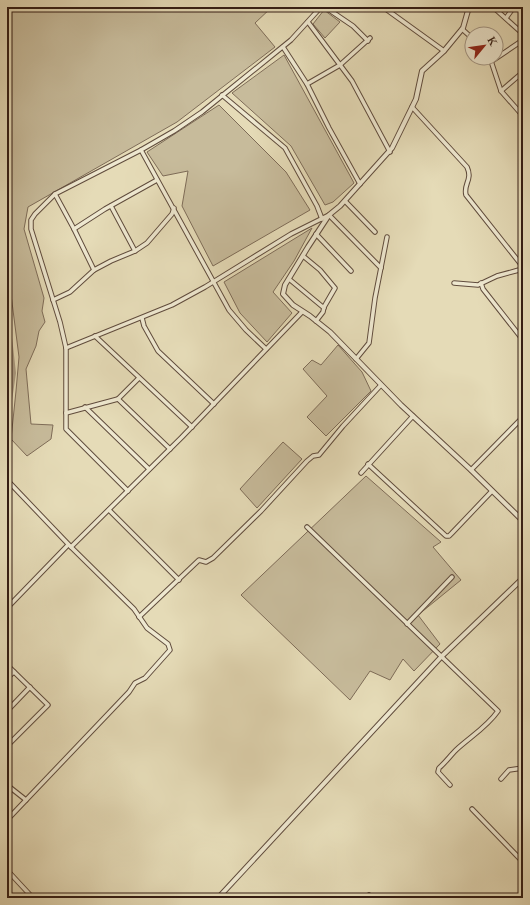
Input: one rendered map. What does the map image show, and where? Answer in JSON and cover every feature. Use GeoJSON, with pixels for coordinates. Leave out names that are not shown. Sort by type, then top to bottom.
{"type":"FeatureCollection","features":[{"type":"Feature","properties":{"kind":"street"},"geometry":{"type":"LineString","coordinates":[[128,491],[66,429],[66,348],[32,230],[32,220],[39,209],[55,194],[141,150],[179,128],[202,112],[291,40],[321,7]]}},
{"type":"Feature","properties":{"kind":"street"},"geometry":{"type":"LineString","coordinates":[[307,84],[340,65],[369,40],[353,26],[326,7]]}},
{"type":"Feature","properties":{"kind":"street"},"geometry":{"type":"LineString","coordinates":[[383,7],[444,51]]}},
{"type":"Feature","properties":{"kind":"street"},"geometry":{"type":"LineString","coordinates":[[469,7],[462,29],[444,51],[422,71],[418,92],[390,152],[345,201],[329,216],[316,234],[285,285],[283,294],[293,306],[330,332],[381,385],[523,521]]}},
{"type":"Feature","properties":{"kind":"street"},"geometry":{"type":"LineString","coordinates":[[493,7],[523,34]]}},
{"type":"Feature","properties":{"kind":"street"},"geometry":{"type":"LineString","coordinates":[[506,18],[514,7]]}},
{"type":"Feature","properties":{"kind":"street"},"geometry":{"type":"LineString","coordinates":[[308,22],[352,81],[390,152]]}},
{"type":"Feature","properties":{"kind":"street"},"geometry":{"type":"LineString","coordinates":[[504,52],[523,40]]}},
{"type":"Feature","properties":{"kind":"street"},"geometry":{"type":"LineString","coordinates":[[282,47],[307,84],[360,184]]}},
{"type":"Feature","properties":{"kind":"street"},"geometry":{"type":"LineString","coordinates":[[493,66],[501,91],[523,116]]}},
{"type":"Feature","properties":{"kind":"street"},"geometry":{"type":"LineString","coordinates":[[501,91],[523,72]]}},
{"type":"Feature","properties":{"kind":"street"},"geometry":{"type":"LineString","coordinates":[[222,95],[285,148],[317,206],[324,223]]}},
{"type":"Feature","properties":{"kind":"street"},"geometry":{"type":"LineString","coordinates":[[412,107],[467,168],[470,177],[465,190],[466,196],[523,267],[497,276],[478,285],[454,283]]}},
{"type":"Feature","properties":{"kind":"street"},"geometry":{"type":"LineString","coordinates":[[141,150],[229,310],[246,330],[266,349]]}},
{"type":"Feature","properties":{"kind":"street"},"geometry":{"type":"LineString","coordinates":[[74,228],[157,180]]}},
{"type":"Feature","properties":{"kind":"street"},"geometry":{"type":"LineString","coordinates":[[55,194],[74,228],[94,270]]}},
{"type":"Feature","properties":{"kind":"street"},"geometry":{"type":"LineString","coordinates":[[345,201],[375,232]]}},
{"type":"Feature","properties":{"kind":"street"},"geometry":{"type":"LineString","coordinates":[[111,206],[135,251]]}},
{"type":"Feature","properties":{"kind":"street"},"geometry":{"type":"LineString","coordinates":[[53,300],[70,292],[94,270],[135,251],[147,243],[172,214],[174,208]]}},
{"type":"Feature","properties":{"kind":"street"},"geometry":{"type":"LineString","coordinates":[[66,348],[172,305],[214,282],[291,234],[329,216]]}},
{"type":"Feature","properties":{"kind":"street"},"geometry":{"type":"LineString","coordinates":[[329,216],[381,268]]}},
{"type":"Feature","properties":{"kind":"street"},"geometry":{"type":"LineString","coordinates":[[316,234],[351,271]]}},
{"type":"Feature","properties":{"kind":"street"},"geometry":{"type":"LineString","coordinates":[[356,359],[369,343],[375,298],[387,237]]}},
{"type":"Feature","properties":{"kind":"street"},"geometry":{"type":"LineString","coordinates":[[303,256],[320,270],[335,287],[323,312],[316,321]]}},
{"type":"Feature","properties":{"kind":"street"},"geometry":{"type":"LineString","coordinates":[[289,279],[324,308]]}},
{"type":"Feature","properties":{"kind":"street"},"geometry":{"type":"LineString","coordinates":[[481,283],[483,289],[523,340]]}},
{"type":"Feature","properties":{"kind":"street"},"geometry":{"type":"LineString","coordinates":[[7,608],[69,546],[109,510],[192,427],[302,312]]}},
{"type":"Feature","properties":{"kind":"street"},"geometry":{"type":"LineString","coordinates":[[142,318],[144,326],[158,350],[214,404]]}},
{"type":"Feature","properties":{"kind":"street"},"geometry":{"type":"LineString","coordinates":[[95,336],[192,427]]}},
{"type":"Feature","properties":{"kind":"street"},"geometry":{"type":"LineString","coordinates":[[523,344],[521,346],[523,348]]}},
{"type":"Feature","properties":{"kind":"street"},"geometry":{"type":"LineString","coordinates":[[66,413],[118,399],[139,378]]}},
{"type":"Feature","properties":{"kind":"street"},"geometry":{"type":"LineString","coordinates":[[139,617],[199,560],[206,562],[213,558],[261,511],[307,461],[313,456],[319,455],[343,426],[381,385]]}},
{"type":"Feature","properties":{"kind":"street"},"geometry":{"type":"LineString","coordinates":[[118,399],[170,449]]}},
{"type":"Feature","properties":{"kind":"street"},"geometry":{"type":"LineString","coordinates":[[86,407],[149,469]]}},
{"type":"Feature","properties":{"kind":"street"},"geometry":{"type":"LineString","coordinates":[[361,472],[413,416]]}},
{"type":"Feature","properties":{"kind":"street"},"geometry":{"type":"LineString","coordinates":[[471,470],[523,417]]}},
{"type":"Feature","properties":{"kind":"street"},"geometry":{"type":"LineString","coordinates":[[368,464],[446,536],[449,536],[492,491]]}},
{"type":"Feature","properties":{"kind":"street"},"geometry":{"type":"LineString","coordinates":[[7,480],[69,546],[134,609],[147,628],[168,644],[170,650],[145,678],[135,683],[129,692],[7,820]]}},
{"type":"Feature","properties":{"kind":"street"},"geometry":{"type":"LineString","coordinates":[[109,510],[179,580]]}},
{"type":"Feature","properties":{"kind":"street"},"geometry":{"type":"LineString","coordinates":[[307,527],[498,711],[439,768],[438,772],[450,785]]}},
{"type":"Feature","properties":{"kind":"street"},"geometry":{"type":"LineString","coordinates":[[407,624],[452,577]]}},
{"type":"Feature","properties":{"kind":"street"},"geometry":{"type":"LineString","coordinates":[[218,898],[416,686],[442,656],[523,578]]}},
{"type":"Feature","properties":{"kind":"street"},"geometry":{"type":"LineString","coordinates":[[7,665],[48,705],[7,746]]}},
{"type":"Feature","properties":{"kind":"street"},"geometry":{"type":"LineString","coordinates":[[7,678],[14,672]]}},
{"type":"Feature","properties":{"kind":"street"},"geometry":{"type":"LineString","coordinates":[[7,711],[30,687]]}},
{"type":"Feature","properties":{"kind":"street"},"geometry":{"type":"LineString","coordinates":[[501,779],[509,770],[523,768]]}},
{"type":"Feature","properties":{"kind":"street"},"geometry":{"type":"LineString","coordinates":[[7,784],[26,800]]}},
{"type":"Feature","properties":{"kind":"street"},"geometry":{"type":"LineString","coordinates":[[472,809],[523,862]]}},
{"type":"Feature","properties":{"kind":"street"},"geometry":{"type":"LineString","coordinates":[[7,870],[33,898]]}},
{"type":"Feature","properties":{"kind":"street"},"geometry":{"type":"LineString","coordinates":[[369,895],[372,898]]}},
{"type":"Feature","properties":{"kind":"shaded area"},"geometry":{"type":"Polygon","coordinates":[[[7,7],[272,7],[255,23],[275,47],[177,122],[28,207],[24,229],[44,298],[42,311],[45,322],[39,331],[36,346],[26,369],[31,424],[53,425],[51,439],[27,456],[11,439],[19,357],[7,272],[7,7]]]}},
{"type":"Feature","properties":{"kind":"shaded area"},"geometry":{"type":"Polygon","coordinates":[[[324,10],[340,22],[325,38],[313,24],[324,10]]]}},
{"type":"Feature","properties":{"kind":"shaded area"},"geometry":{"type":"Polygon","coordinates":[[[284,55],[354,183],[333,202],[325,205],[291,146],[232,93],[284,55]]]}},
{"type":"Feature","properties":{"kind":"shaded area"},"geometry":{"type":"Polygon","coordinates":[[[219,105],[286,172],[310,210],[213,266],[182,206],[188,171],[163,176],[147,152],[219,105]]]}},
{"type":"Feature","properties":{"kind":"shaded area"},"geometry":{"type":"Polygon","coordinates":[[[312,228],[294,261],[273,292],[292,313],[267,342],[240,313],[224,282],[312,228]]]}},
{"type":"Feature","properties":{"kind":"shaded area"},"geometry":{"type":"Polygon","coordinates":[[[338,345],[362,372],[371,391],[326,436],[307,417],[327,396],[303,369],[312,360],[321,365],[338,345]]]}},
{"type":"Feature","properties":{"kind":"shaded area"},"geometry":{"type":"Polygon","coordinates":[[[283,442],[302,459],[257,508],[240,489],[283,442]]]}},
{"type":"Feature","properties":{"kind":"shaded area"},"geometry":{"type":"Polygon","coordinates":[[[366,476],[441,542],[433,547],[461,580],[418,615],[440,644],[414,671],[403,659],[390,680],[370,671],[350,700],[241,595],[366,476]]]}},
{"type":"Feature","properties":{"kind":"waterway"},"geometry":{"type":"LineString","coordinates":[[7,320],[13,373],[7,414]]}}]}
